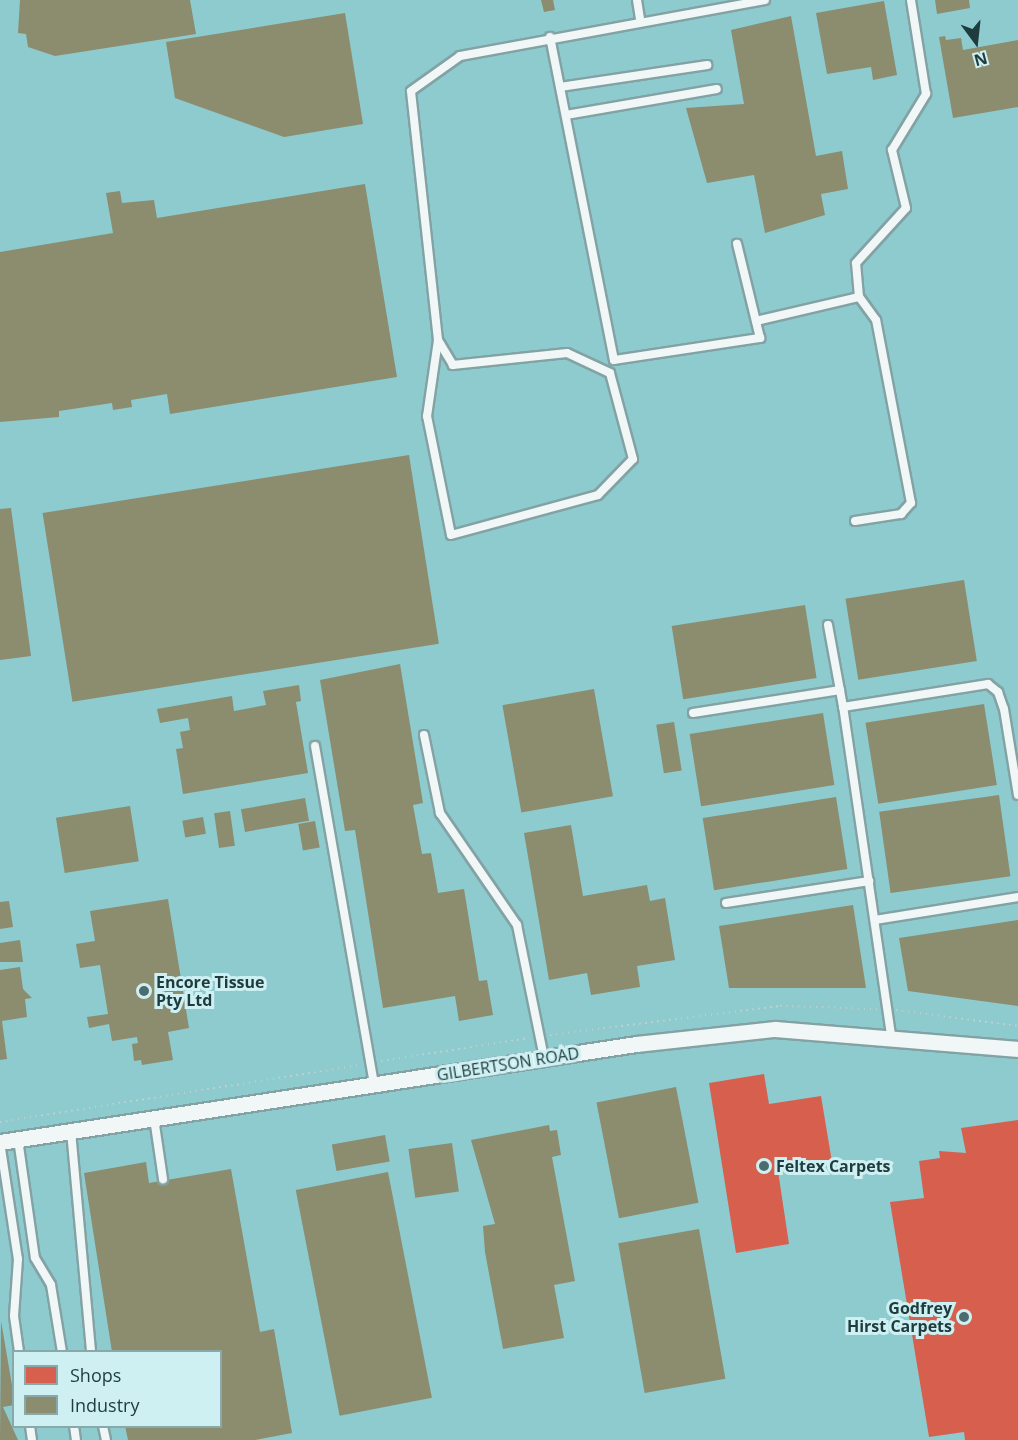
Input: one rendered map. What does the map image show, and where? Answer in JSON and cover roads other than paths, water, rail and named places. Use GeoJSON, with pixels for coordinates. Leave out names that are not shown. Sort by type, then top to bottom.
{"type":"FeatureCollection","features":[{"type":"Feature","properties":{"kind":"street","name":"GILBERTSON ROAD"},"geometry":{"type":"LineString","coordinates":[[0,1142],[544,1058],[775,1029],[891,1035],[1018,1048]]}},
{"type":"Feature","properties":{"kind":"lane"},"geometry":{"type":"LineString","coordinates":[[637,0],[640,19]]}},
{"type":"Feature","properties":{"kind":"lane"},"geometry":{"type":"LineString","coordinates":[[438,340],[453,365],[567,353],[610,372],[633,459],[598,495],[452,535],[427,416],[438,340],[411,91],[460,56],[640,19],[761,0]]}},
{"type":"Feature","properties":{"kind":"lane"},"geometry":{"type":"LineString","coordinates":[[855,521],[901,514],[911,503],[876,320],[859,297],[856,263],[906,208],[892,150],[926,94],[911,0]]}},
{"type":"Feature","properties":{"kind":"lane"},"geometry":{"type":"LineString","coordinates":[[550,37],[614,360],[760,338],[738,244]]}},
{"type":"Feature","properties":{"kind":"lane"},"geometry":{"type":"LineString","coordinates":[[560,87],[707,65]]}},
{"type":"Feature","properties":{"kind":"lane"},"geometry":{"type":"LineString","coordinates":[[566,115],[717,89]]}},
{"type":"Feature","properties":{"kind":"lane"},"geometry":{"type":"LineString","coordinates":[[756,321],[859,297]]}},
{"type":"Feature","properties":{"kind":"lane"},"geometry":{"type":"LineString","coordinates":[[828,624],[843,707],[891,1035]]}},
{"type":"Feature","properties":{"kind":"lane"},"geometry":{"type":"LineString","coordinates":[[843,707],[988,684],[998,692],[1004,709],[1018,795]]}},
{"type":"Feature","properties":{"kind":"lane"},"geometry":{"type":"LineString","coordinates":[[693,713],[840,690]]}},
{"type":"Feature","properties":{"kind":"lane"},"geometry":{"type":"LineString","coordinates":[[424,735],[440,813],[517,925],[544,1058]]}},
{"type":"Feature","properties":{"kind":"lane"},"geometry":{"type":"LineString","coordinates":[[315,746],[374,1084]]}},
{"type":"Feature","properties":{"kind":"lane"},"geometry":{"type":"LineString","coordinates":[[726,903],[869,881]]}},
{"type":"Feature","properties":{"kind":"lane"},"geometry":{"type":"LineString","coordinates":[[875,920],[1018,897]]}},
{"type":"Feature","properties":{"kind":"lane"},"geometry":{"type":"LineString","coordinates":[[154,1118],[163,1179]]}},
{"type":"Feature","properties":{"kind":"lane"},"geometry":{"type":"LineString","coordinates":[[71,1131],[91,1350]]}},
{"type":"Feature","properties":{"kind":"lane"},"geometry":{"type":"LineString","coordinates":[[18,1139],[35,1258],[51,1285],[62,1350]]}},
{"type":"Feature","properties":{"kind":"lane"},"geometry":{"type":"LineString","coordinates":[[0,1142],[18,1259],[14,1316],[19,1350]]}},
{"type":"Feature","properties":{"kind":"place","name":"Encore Tissue Pty Ltd"},"geometry":{"type":"Point","coordinates":[144,991]}},
{"type":"Feature","properties":{"kind":"place","name":"Feltex Carpets"},"geometry":{"type":"Point","coordinates":[764,1166]}},
{"type":"Feature","properties":{"kind":"place","name":"Godfrey Hirst Carpets"},"geometry":{"type":"Point","coordinates":[964,1317]}}]}
